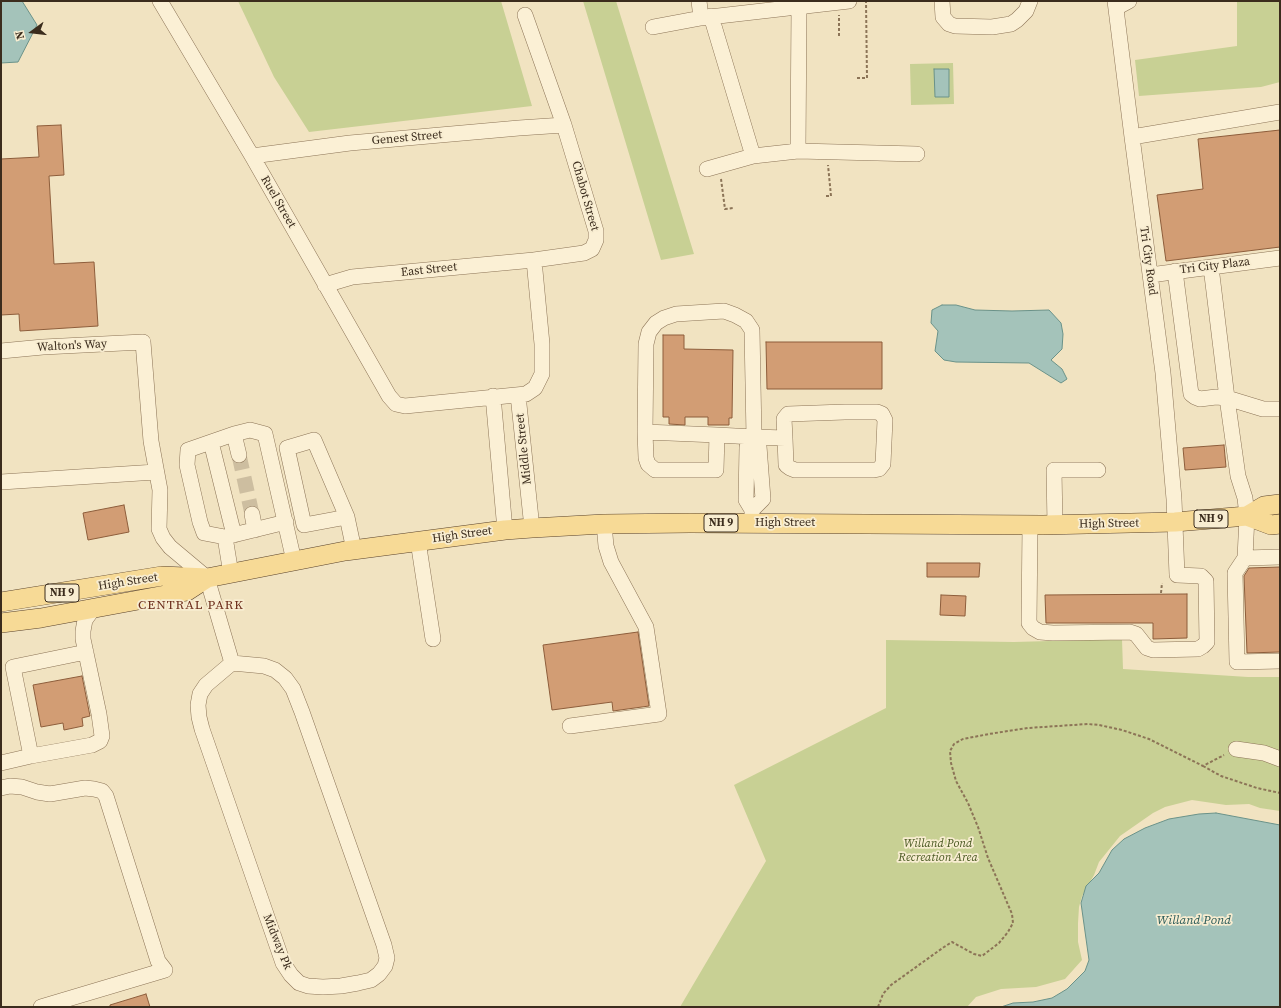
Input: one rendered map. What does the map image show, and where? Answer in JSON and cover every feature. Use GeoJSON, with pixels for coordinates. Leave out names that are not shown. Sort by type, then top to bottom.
{"type":"FeatureCollection","features":[{"type":"Feature","properties":{"kind":"main road","name":"NH 9"},"geometry":{"type":"LineString","coordinates":[[1247,516],[1264,506],[1280,504]]}},
{"type":"Feature","properties":{"kind":"main road","name":"High Street"},"geometry":{"type":"LineString","coordinates":[[1,602],[162,576],[207,578],[354,550],[505,530],[532,528],[752,517],[1055,525],[1175,522],[1247,516]]}},
{"type":"Feature","properties":{"kind":"main road","name":"NH 9"},"geometry":{"type":"LineString","coordinates":[[1247,516],[1271,525],[1280,524]]}},
{"type":"Feature","properties":{"kind":"main road","name":"High Street"},"geometry":{"type":"LineString","coordinates":[[1,623],[93,609],[187,591],[207,578]]}},
{"type":"Feature","properties":{"kind":"street","name":"Ruel Street"},"geometry":{"type":"LineString","coordinates":[[160,1],[252,156],[389,396],[396,404],[405,406],[493,396]]}},
{"type":"Feature","properties":{"kind":"street"},"geometry":{"type":"LineString","coordinates":[[699,1],[706,17],[753,156]]}},
{"type":"Feature","properties":{"kind":"street"},"geometry":{"type":"LineString","coordinates":[[942,1],[944,17],[949,24],[955,26],[992,26],[1011,24],[1026,11],[1030,1]]}},
{"type":"Feature","properties":{"kind":"street"},"geometry":{"type":"LineString","coordinates":[[653,27],[769,5],[799,6],[844,2]]}},
{"type":"Feature","properties":{"kind":"street","name":"Tri City Road"},"geometry":{"type":"LineString","coordinates":[[1030,525],[1029,623],[1033,628],[1040,632],[1053,633],[1130,632],[1136,634],[1147,648],[1153,650],[1198,649],[1204,646],[1207,642],[1206,581],[1201,576],[1177,575],[1175,522],[1163,373],[1132,137],[1120,3]]}},
{"type":"Feature","properties":{"kind":"street"},"geometry":{"type":"LineString","coordinates":[[798,151],[799,6]]}},
{"type":"Feature","properties":{"kind":"street","name":"Chabot Street"},"geometry":{"type":"LineString","coordinates":[[525,15],[564,125],[596,231],[596,240],[592,249],[584,253],[534,260]]}},
{"type":"Feature","properties":{"kind":"street"},"geometry":{"type":"LineString","coordinates":[[1132,137],[1280,112]]}},
{"type":"Feature","properties":{"kind":"street","name":"Genest Street"},"geometry":{"type":"LineString","coordinates":[[252,156],[350,143],[564,125]]}},
{"type":"Feature","properties":{"kind":"street"},"geometry":{"type":"LineString","coordinates":[[713,168],[753,156],[798,151],[917,154]]}},
{"type":"Feature","properties":{"kind":"street","name":"Tri City Plaza"},"geometry":{"type":"LineString","coordinates":[[1150,275],[1280,258]]}},
{"type":"Feature","properties":{"kind":"street"},"geometry":{"type":"LineString","coordinates":[[505,530],[493,396],[526,394],[535,388],[542,374],[542,344],[534,260]]}},
{"type":"Feature","properties":{"kind":"street","name":"East Street"},"geometry":{"type":"LineString","coordinates":[[325,285],[352,277],[534,260]]}},
{"type":"Feature","properties":{"kind":"street"},"geometry":{"type":"LineString","coordinates":[[1211,267],[1238,476],[1245,498],[1247,516],[1245,558],[1235,573],[1237,662],[1280,661]]}},
{"type":"Feature","properties":{"kind":"street"},"geometry":{"type":"LineString","coordinates":[[1175,272],[1192,394],[1200,399],[1216,397],[1227,398],[1263,409],[1280,409]]}},
{"type":"Feature","properties":{"kind":"street"},"geometry":{"type":"LineString","coordinates":[[717,435],[716,470],[655,470],[648,464],[646,458],[645,432],[646,344],[649,332],[656,323],[664,318],[676,314],[724,311],[746,321],[752,330],[754,436],[747,447],[746,500],[752,517]]}},
{"type":"Feature","properties":{"kind":"street","name":"Walton's Way"},"geometry":{"type":"LineString","coordinates":[[1,351],[143,342],[151,441],[156,472]]}},
{"type":"Feature","properties":{"kind":"street","name":"Middle Street"},"geometry":{"type":"LineString","coordinates":[[518,395],[532,528]]}},
{"type":"Feature","properties":{"kind":"street"},"geometry":{"type":"LineString","coordinates":[[813,412],[877,412],[882,414],[885,420],[883,464],[879,469],[874,470],[795,470],[786,465],[785,438],[784,419],[788,414],[813,412]]}},
{"type":"Feature","properties":{"kind":"street"},"geometry":{"type":"LineString","coordinates":[[286,522],[230,536],[204,533],[186,465],[188,450],[250,430],[265,434],[286,522],[294,561]]}},
{"type":"Feature","properties":{"kind":"street"},"geometry":{"type":"LineString","coordinates":[[645,432],[785,438]]}},
{"type":"Feature","properties":{"kind":"street"},"geometry":{"type":"LineString","coordinates":[[234,434],[239,455]]}},
{"type":"Feature","properties":{"kind":"street"},"geometry":{"type":"LineString","coordinates":[[347,517],[304,525],[287,448],[314,440],[347,517],[354,550]]}},
{"type":"Feature","properties":{"kind":"street"},"geometry":{"type":"LineString","coordinates":[[211,442],[230,536],[231,574]]}},
{"type":"Feature","properties":{"kind":"street"},"geometry":{"type":"LineString","coordinates":[[1055,525],[1054,470],[1098,470]]}},
{"type":"Feature","properties":{"kind":"street"},"geometry":{"type":"LineString","coordinates":[[1,482],[156,472],[160,502],[160,529],[163,538],[170,546],[207,578],[232,663]]}},
{"type":"Feature","properties":{"kind":"street"},"geometry":{"type":"LineString","coordinates":[[252,514],[255,530]]}},
{"type":"Feature","properties":{"kind":"street"},"geometry":{"type":"LineString","coordinates":[[570,726],[659,714],[646,628],[611,562],[606,546],[604,524]]}},
{"type":"Feature","properties":{"kind":"street"},"geometry":{"type":"LineString","coordinates":[[418,541],[433,639]]}},
{"type":"Feature","properties":{"kind":"street"},"geometry":{"type":"LineString","coordinates":[[1245,558],[1280,557]]}},
{"type":"Feature","properties":{"kind":"street"},"geometry":{"type":"LineString","coordinates":[[1,763],[92,745],[100,740],[102,731],[83,639],[83,631],[86,620],[93,609]]}},
{"type":"Feature","properties":{"kind":"street"},"geometry":{"type":"LineString","coordinates":[[31,756],[13,667],[86,652]]}},
{"type":"Feature","properties":{"kind":"street","name":"Midway Pk"},"geometry":{"type":"LineString","coordinates":[[232,663],[264,666],[275,670],[285,678],[293,689],[384,945],[387,958],[385,966],[379,974],[371,980],[341,986],[308,986],[299,982],[291,975],[284,963],[199,717],[198,705],[200,694],[206,686],[232,663]]}},
{"type":"Feature","properties":{"kind":"street"},"geometry":{"type":"LineString","coordinates":[[1236,749],[1264,753],[1280,759]]}},
{"type":"Feature","properties":{"kind":"street"},"geometry":{"type":"LineString","coordinates":[[1,788],[22,786],[38,792],[50,794],[85,788],[94,788],[102,791],[106,796],[158,961],[165,970],[41,1007]]}},
{"type":"Feature","properties":{"kind":"path"},"geometry":{"type":"LineString","coordinates":[[857,78],[867,78],[866,1]]}},
{"type":"Feature","properties":{"kind":"path"},"geometry":{"type":"LineString","coordinates":[[839,36],[844,2]]}},
{"type":"Feature","properties":{"kind":"path"},"geometry":{"type":"LineString","coordinates":[[826,152],[831,196],[826,196]]}},
{"type":"Feature","properties":{"kind":"path"},"geometry":{"type":"LineString","coordinates":[[713,168],[725,209],[733,208]]}},
{"type":"Feature","properties":{"kind":"path"},"geometry":{"type":"LineString","coordinates":[[1161,593],[1162,583]]}},
{"type":"Feature","properties":{"kind":"path"},"geometry":{"type":"LineString","coordinates":[[878,1007],[883,994],[891,985],[944,946],[952,942],[974,954],[982,956],[998,943],[1008,932],[1013,923],[1012,914],[991,865],[978,827],[968,803],[956,781],[951,763],[950,751],[954,744],[964,739],[1028,728],[1088,724],[1099,725],[1122,730],[1149,739],[1221,776],[1257,788],[1280,793]]}},
{"type":"Feature","properties":{"kind":"path"},"geometry":{"type":"LineString","coordinates":[[1203,766],[1236,749]]}},
{"type":"Feature","properties":{"kind":"green space"},"geometry":{"type":"Polygon","coordinates":[[[238,1],[501,1],[532,106],[309,132],[274,77],[238,1]]]}},
{"type":"Feature","properties":{"kind":"green space"},"geometry":{"type":"Polygon","coordinates":[[[583,1],[616,1],[694,254],[661,260],[583,1]]]}},
{"type":"Feature","properties":{"kind":"green space"},"geometry":{"type":"Polygon","coordinates":[[[1237,1],[1280,1],[1280,82],[1261,87],[1139,96],[1135,60],[1237,46],[1237,1]]]}},
{"type":"Feature","properties":{"kind":"green space"},"geometry":{"type":"Polygon","coordinates":[[[953,63],[954,104],[911,105],[910,64],[953,63]]]}},
{"type":"Feature","properties":{"kind":"green space","name":"Willand Pond Recreation Area"},"geometry":{"type":"Polygon","coordinates":[[[1122,639],[1123,669],[1248,677],[1280,677],[1280,811],[1260,808],[1249,804],[1226,805],[1192,800],[1165,807],[1153,813],[1120,836],[1099,862],[1094,875],[1082,896],[1079,907],[1078,942],[1082,960],[1065,979],[1036,987],[1001,989],[976,997],[967,1007],[680,1007],[766,861],[734,785],[886,708],[886,640],[1014,642],[1122,639]]]}},
{"type":"Feature","properties":{"kind":"water"},"geometry":{"type":"Polygon","coordinates":[[[1,1],[22,1],[37,25],[18,62],[1,63],[1,1]]]}},
{"type":"Feature","properties":{"kind":"water"},"geometry":{"type":"Polygon","coordinates":[[[934,69],[949,69],[949,97],[935,97],[934,69]]]}},
{"type":"Feature","properties":{"kind":"water"},"geometry":{"type":"Polygon","coordinates":[[[942,305],[956,305],[975,310],[1049,310],[1061,323],[1063,334],[1062,349],[1051,360],[1062,369],[1067,379],[1061,383],[1029,363],[956,362],[944,360],[935,351],[938,331],[931,323],[932,310],[942,305]]]}},
{"type":"Feature","properties":{"kind":"water","name":"Willand Pond"},"geometry":{"type":"Polygon","coordinates":[[[1216,813],[1280,825],[1280,1007],[1001,1007],[1013,1003],[1033,1002],[1052,998],[1067,989],[1085,971],[1089,960],[1081,903],[1086,886],[1099,873],[1112,850],[1124,839],[1145,828],[1169,819],[1216,813]]]}},
{"type":"Feature","properties":{"kind":"building"},"geometry":{"type":"Polygon","coordinates":[[[61,125],[64,175],[49,176],[54,264],[94,262],[98,326],[20,331],[19,314],[1,315],[1,159],[39,157],[37,126],[61,125]]]}},
{"type":"Feature","properties":{"kind":"building"},"geometry":{"type":"Polygon","coordinates":[[[1280,130],[1280,247],[1166,261],[1157,195],[1203,189],[1198,139],[1280,130]]]}},
{"type":"Feature","properties":{"kind":"building"},"geometry":{"type":"Polygon","coordinates":[[[663,335],[684,335],[684,349],[733,350],[732,418],[729,418],[729,425],[708,425],[708,417],[685,417],[685,425],[669,424],[669,417],[663,417],[663,335]]]}},
{"type":"Feature","properties":{"kind":"building"},"geometry":{"type":"Polygon","coordinates":[[[766,342],[882,342],[882,389],[767,389],[766,342]]]}},
{"type":"Feature","properties":{"kind":"building"},"geometry":{"type":"Polygon","coordinates":[[[1224,445],[1226,467],[1185,470],[1183,448],[1224,445]]]}},
{"type":"Feature","properties":{"kind":"building"},"geometry":{"type":"Polygon","coordinates":[[[124,505],[129,532],[88,540],[83,513],[124,505]]]}},
{"type":"Feature","properties":{"kind":"building"},"geometry":{"type":"Polygon","coordinates":[[[927,563],[980,563],[979,577],[927,577],[927,563]]]}},
{"type":"Feature","properties":{"kind":"building"},"geometry":{"type":"Polygon","coordinates":[[[1280,567],[1280,652],[1247,653],[1244,576],[1249,568],[1280,567]]]}},
{"type":"Feature","properties":{"kind":"building"},"geometry":{"type":"Polygon","coordinates":[[[1187,594],[1187,638],[1153,639],[1153,623],[1046,623],[1045,595],[1187,594]]]}},
{"type":"Feature","properties":{"kind":"building"},"geometry":{"type":"Polygon","coordinates":[[[941,595],[966,596],[965,616],[940,615],[941,595]]]}},
{"type":"Feature","properties":{"kind":"building"},"geometry":{"type":"Polygon","coordinates":[[[638,632],[649,706],[613,711],[612,702],[552,710],[543,645],[638,632]]]}},
{"type":"Feature","properties":{"kind":"building"},"geometry":{"type":"Polygon","coordinates":[[[82,676],[90,716],[82,718],[83,726],[64,730],[63,723],[41,727],[33,685],[82,676]]]}},
{"type":"Feature","properties":{"kind":"building"},"geometry":{"type":"Polygon","coordinates":[[[146,994],[150,1007],[110,1007],[110,1005],[146,994]]]}},
{"type":"Feature","properties":{"kind":"tunnel"},"geometry":{"type":"LineString","coordinates":[[239,455],[252,514]]}},
{"type":"Feature","properties":{"kind":"district","name":"CENTRAL PARK"},"geometry":{"type":"Point","coordinates":[191,606]}}]}
